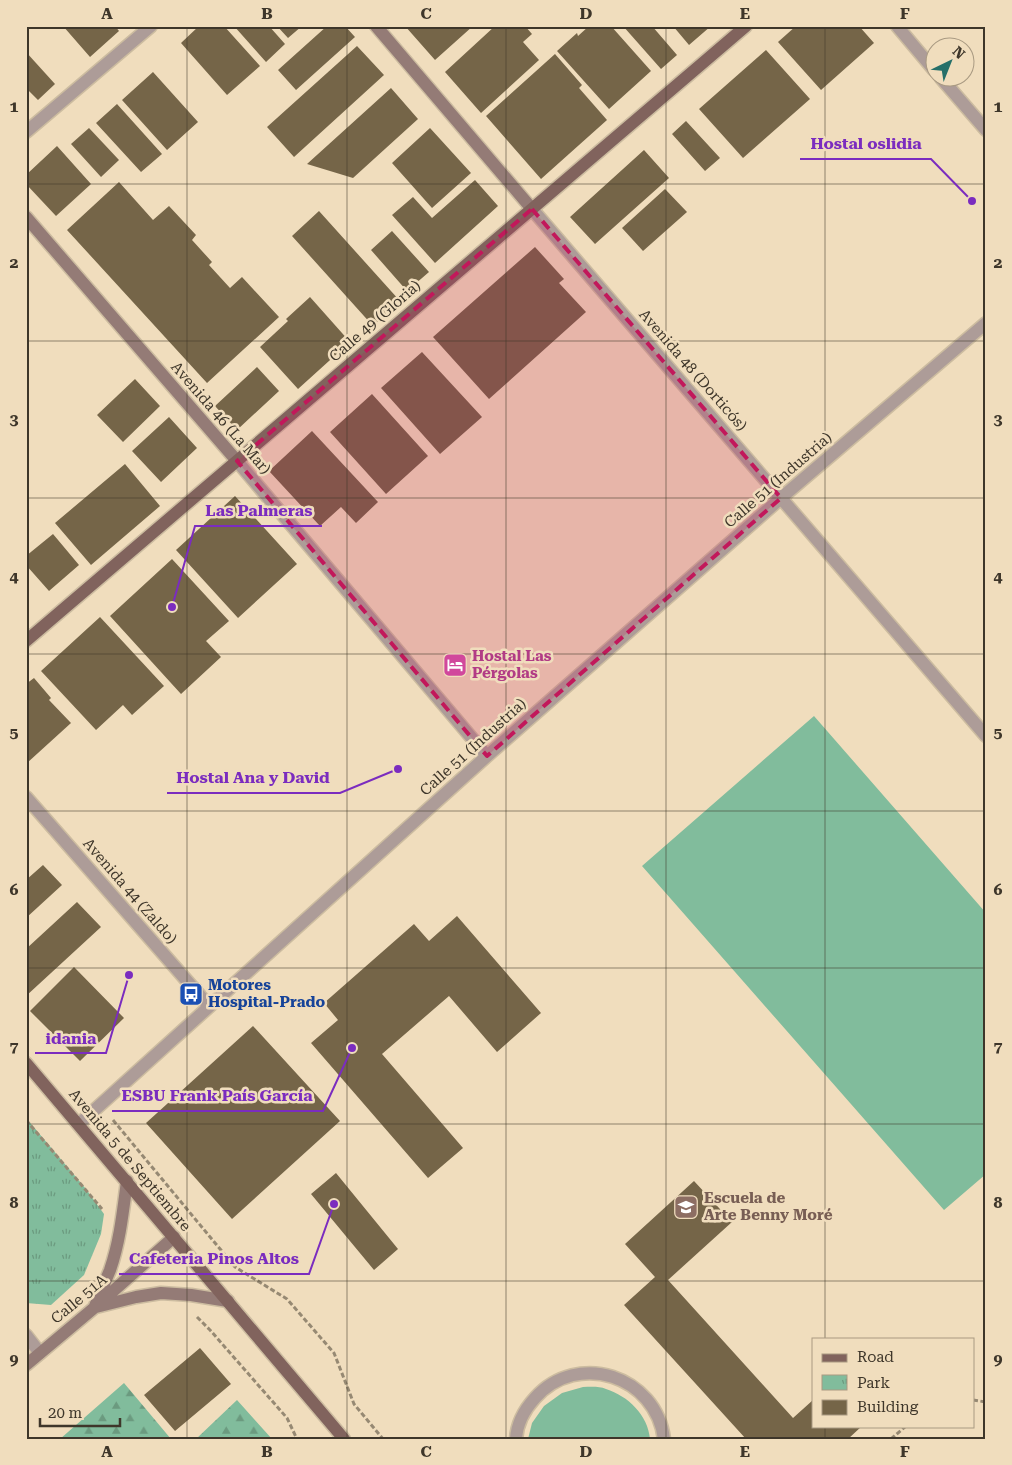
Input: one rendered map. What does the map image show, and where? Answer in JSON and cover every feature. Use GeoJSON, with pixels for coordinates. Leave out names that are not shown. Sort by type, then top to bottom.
{"type":"FeatureCollection","features":[{"type":"Feature","properties":{"kind":"main road","name":"Avenida 48 (Dorticós)"},"geometry":{"type":"LineString","coordinates":[[376,26],[532,209]]}},
{"type":"Feature","properties":{"kind":"main road","name":"Calle 49 (Gloria)"},"geometry":{"type":"LineString","coordinates":[[26,641],[746,26]]}},
{"type":"Feature","properties":{"kind":"main road","name":"Avenida 46 (La Mar)"},"geometry":{"type":"LineString","coordinates":[[26,217],[237,461]]}},
{"type":"Feature","properties":{"kind":"main road","name":"Avenida 5 de Septiembre"},"geometry":{"type":"LineString","coordinates":[[26,1063],[344,1439]]}},
{"type":"Feature","properties":{"kind":"main road"},"geometry":{"type":"LineString","coordinates":[[94,1308],[110,1268],[116,1245],[127,1181]]}},
{"type":"Feature","properties":{"kind":"main road","name":"Calle 51A"},"geometry":{"type":"LineString","coordinates":[[26,1364],[94,1308],[174,1237]]}},
{"type":"Feature","properties":{"kind":"main road"},"geometry":{"type":"LineString","coordinates":[[94,1308],[136,1297],[162,1293],[191,1295],[228,1301]]}},
{"type":"Feature","properties":{"kind":"street"},"geometry":{"type":"LineString","coordinates":[[26,132],[151,26]]}},
{"type":"Feature","properties":{"kind":"street"},"geometry":{"type":"LineString","coordinates":[[897,26],[924,58]]}},
{"type":"Feature","properties":{"kind":"street"},"geometry":{"type":"LineString","coordinates":[[950,88],[986,130]]}},
{"type":"Feature","properties":{"kind":"street","name":"Avenida 48 (Dorticós)"},"geometry":{"type":"LineString","coordinates":[[532,209],[986,736]]}},
{"type":"Feature","properties":{"kind":"street","name":"Calle 51 (Industria)"},"geometry":{"type":"LineString","coordinates":[[79,1124],[487,756],[781,498],[986,323]]}},
{"type":"Feature","properties":{"kind":"street","name":"Avenida 46 (La Mar)"},"geometry":{"type":"LineString","coordinates":[[237,461],[487,756]]}},
{"type":"Feature","properties":{"kind":"street","name":"Avenida 44 (Zaldo)"},"geometry":{"type":"LineString","coordinates":[[26,797],[209,1006]]}},
{"type":"Feature","properties":{"kind":"street"},"geometry":{"type":"LineString","coordinates":[[26,1335],[40,1353]]}},
{"type":"Feature","properties":{"kind":"street"},"geometry":{"type":"LineString","coordinates":[[516,1439],[517,1429],[527,1407],[542,1390],[563,1378],[586,1373],[610,1376],[632,1385],[650,1403],[662,1426],[664,1439]]}},
{"type":"Feature","properties":{"kind":"path"},"geometry":{"type":"LineString","coordinates":[[100,1104],[235,1267],[287,1299],[334,1353],[354,1404],[383,1439]]}},
{"type":"Feature","properties":{"kind":"path"},"geometry":{"type":"LineString","coordinates":[[891,1439],[904,1428]]}},
{"type":"Feature","properties":{"kind":"highlighted area"},"geometry":{"type":"Polygon","coordinates":[[[532,209],[781,498],[487,756],[237,461],[532,209]]]}},
{"type":"Feature","properties":{"kind":"green space"},"geometry":{"type":"Polygon","coordinates":[[[814,716],[986,913],[986,1174],[944,1210],[642,866],[814,716]]]}},
{"type":"Feature","properties":{"kind":"green space"},"geometry":{"type":"Polygon","coordinates":[[[26,1118],[86,1189],[104,1214],[101,1234],[84,1275],[51,1305],[26,1303],[26,1118]]]}},
{"type":"Feature","properties":{"kind":"green space"},"geometry":{"type":"Polygon","coordinates":[[[124,1383],[171,1439],[60,1439],[124,1383]]]}},
{"type":"Feature","properties":{"kind":"green space"},"geometry":{"type":"Polygon","coordinates":[[[583,1387],[603,1388],[622,1396],[641,1414],[650,1439],[528,1439],[532,1423],[544,1406],[562,1393],[583,1387]]]}},
{"type":"Feature","properties":{"kind":"green space"},"geometry":{"type":"Polygon","coordinates":[[[237,1400],[272,1439],[196,1439],[237,1400]]]}},
{"type":"Feature","properties":{"kind":"building"},"geometry":{"type":"Polygon","coordinates":[[[63,26],[115,26],[119,31],[90,57],[63,26]]]}},
{"type":"Feature","properties":{"kind":"building"},"geometry":{"type":"Polygon","coordinates":[[[199,26],[224,26],[260,66],[227,95],[181,43],[199,26]]]}},
{"type":"Feature","properties":{"kind":"building"},"geometry":{"type":"Polygon","coordinates":[[[234,26],[269,26],[285,44],[266,62],[234,26]]]}},
{"type":"Feature","properties":{"kind":"building"},"geometry":{"type":"Polygon","coordinates":[[[277,26],[302,26],[288,38],[277,26]]]}},
{"type":"Feature","properties":{"kind":"building"},"geometry":{"type":"Polygon","coordinates":[[[327,26],[345,26],[355,37],[296,90],[278,70],[327,26]]]}},
{"type":"Feature","properties":{"kind":"building"},"geometry":{"type":"Polygon","coordinates":[[[405,26],[473,26],[435,60],[405,26]]]}},
{"type":"Feature","properties":{"kind":"building"},"geometry":{"type":"Polygon","coordinates":[[[495,26],[525,26],[532,34],[523,42],[539,60],[481,113],[445,72],[495,26]]]}},
{"type":"Feature","properties":{"kind":"building"},"geometry":{"type":"Polygon","coordinates":[[[589,26],[611,26],[651,71],[609,109],[557,51],[577,33],[578,36],[589,26]]]}},
{"type":"Feature","properties":{"kind":"building"},"geometry":{"type":"Polygon","coordinates":[[[623,26],[652,26],[677,55],[661,69],[623,26]]]}},
{"type":"Feature","properties":{"kind":"building"},"geometry":{"type":"Polygon","coordinates":[[[673,26],[711,26],[689,45],[673,26]]]}},
{"type":"Feature","properties":{"kind":"building"},"geometry":{"type":"Polygon","coordinates":[[[796,26],[859,26],[874,43],[821,90],[778,42],[796,26]]]}},
{"type":"Feature","properties":{"kind":"building"},"geometry":{"type":"Polygon","coordinates":[[[357,46],[384,75],[294,157],[267,127],[357,46]]]}},
{"type":"Feature","properties":{"kind":"building"},"geometry":{"type":"Polygon","coordinates":[[[766,50],[810,99],[743,158],[699,109],[766,50]]]}},
{"type":"Feature","properties":{"kind":"building"},"geometry":{"type":"Polygon","coordinates":[[[26,52],[55,84],[38,100],[26,88],[26,52]]]}},
{"type":"Feature","properties":{"kind":"building"},"geometry":{"type":"Polygon","coordinates":[[[555,54],[582,85],[579,88],[607,120],[541,179],[486,116],[555,54]]]}},
{"type":"Feature","properties":{"kind":"building"},"geometry":{"type":"Polygon","coordinates":[[[153,72],[198,122],[167,150],[122,100],[153,72]]]}},
{"type":"Feature","properties":{"kind":"building"},"geometry":{"type":"Polygon","coordinates":[[[391,88],[418,119],[353,178],[307,164],[391,88]]]}},
{"type":"Feature","properties":{"kind":"building"},"geometry":{"type":"Polygon","coordinates":[[[117,104],[162,154],[141,172],[96,123],[117,104]]]}},
{"type":"Feature","properties":{"kind":"building"},"geometry":{"type":"Polygon","coordinates":[[[686,121],[720,158],[705,171],[672,134],[686,121]]]}},
{"type":"Feature","properties":{"kind":"building"},"geometry":{"type":"Polygon","coordinates":[[[89,128],[119,160],[101,177],[71,144],[89,128]]]}},
{"type":"Feature","properties":{"kind":"building"},"geometry":{"type":"Polygon","coordinates":[[[430,128],[471,173],[432,208],[392,163],[430,128]]]}},
{"type":"Feature","properties":{"kind":"building"},"geometry":{"type":"Polygon","coordinates":[[[57,146],[91,184],[56,216],[26,184],[26,175],[57,146]]]}},
{"type":"Feature","properties":{"kind":"building"},"geometry":{"type":"Polygon","coordinates":[[[644,150],[669,178],[595,244],[570,217],[644,150]]]}},
{"type":"Feature","properties":{"kind":"building"},"geometry":{"type":"Polygon","coordinates":[[[475,180],[498,206],[435,263],[392,215],[413,197],[432,218],[475,180]]]}},
{"type":"Feature","properties":{"kind":"building"},"geometry":{"type":"Polygon","coordinates":[[[119,182],[153,220],[169,206],[196,235],[192,240],[212,262],[209,265],[230,288],[242,277],[279,317],[207,383],[67,230],[119,182]]]}},
{"type":"Feature","properties":{"kind":"building"},"geometry":{"type":"Polygon","coordinates":[[[665,189],[687,212],[643,251],[622,228],[665,189]]]}},
{"type":"Feature","properties":{"kind":"building"},"geometry":{"type":"Polygon","coordinates":[[[319,211],[400,301],[373,326],[292,236],[319,211]]]}},
{"type":"Feature","properties":{"kind":"building"},"geometry":{"type":"Polygon","coordinates":[[[392,231],[429,272],[407,291],[371,250],[392,231]]]}},
{"type":"Feature","properties":{"kind":"building"},"geometry":{"type":"Polygon","coordinates":[[[535,247],[564,279],[559,283],[586,312],[489,399],[433,337],[535,247]]]}},
{"type":"Feature","properties":{"kind":"building"},"geometry":{"type":"Polygon","coordinates":[[[310,297],[350,342],[298,389],[260,347],[310,297]]]}},
{"type":"Feature","properties":{"kind":"building"},"geometry":{"type":"Polygon","coordinates":[[[422,352],[482,417],[440,454],[381,388],[422,352]]]}},
{"type":"Feature","properties":{"kind":"building"},"geometry":{"type":"Polygon","coordinates":[[[257,367],[279,391],[237,430],[215,406],[257,367]]]}},
{"type":"Feature","properties":{"kind":"building"},"geometry":{"type":"Polygon","coordinates":[[[135,379],[160,406],[123,442],[97,415],[135,379]]]}},
{"type":"Feature","properties":{"kind":"building"},"geometry":{"type":"Polygon","coordinates":[[[372,394],[428,456],[386,494],[330,432],[372,394]]]}},
{"type":"Feature","properties":{"kind":"building"},"geometry":{"type":"Polygon","coordinates":[[[169,417],[197,448],[161,482],[132,451],[169,417]]]}},
{"type":"Feature","properties":{"kind":"building"},"geometry":{"type":"Polygon","coordinates":[[[312,431],[378,502],[356,523],[341,507],[320,526],[269,471],[312,431]]]}},
{"type":"Feature","properties":{"kind":"building"},"geometry":{"type":"Polygon","coordinates":[[[125,464],[160,506],[91,565],[55,523],[125,464]]]}},
{"type":"Feature","properties":{"kind":"building"},"geometry":{"type":"Polygon","coordinates":[[[235,496],[297,564],[238,618],[176,550],[235,496]]]}},
{"type":"Feature","properties":{"kind":"building"},"geometry":{"type":"Polygon","coordinates":[[[53,534],[79,565],[49,591],[26,565],[26,556],[53,534]]]}},
{"type":"Feature","properties":{"kind":"building"},"geometry":{"type":"Polygon","coordinates":[[[172,559],[229,621],[206,641],[221,657],[181,694],[110,616],[172,559]]]}},
{"type":"Feature","properties":{"kind":"building"},"geometry":{"type":"Polygon","coordinates":[[[100,617],[164,686],[132,715],[123,705],[96,730],[41,671],[100,617]]]}},
{"type":"Feature","properties":{"kind":"building"},"geometry":{"type":"Polygon","coordinates":[[[34,678],[51,698],[49,700],[71,723],[27,763],[26,684],[34,678]]]}},
{"type":"Feature","properties":{"kind":"building"},"geometry":{"type":"Polygon","coordinates":[[[43,865],[62,885],[26,918],[26,880],[43,865]]]}},
{"type":"Feature","properties":{"kind":"building"},"geometry":{"type":"Polygon","coordinates":[[[77,902],[101,927],[26,996],[26,949],[77,902]]]}},
{"type":"Feature","properties":{"kind":"building"},"geometry":{"type":"Polygon","coordinates":[[[457,916],[541,1013],[497,1052],[449,996],[382,1054],[463,1148],[428,1178],[311,1043],[338,1020],[324,1003],[414,924],[429,941],[457,916]]]}},
{"type":"Feature","properties":{"kind":"building"},"geometry":{"type":"Polygon","coordinates":[[[74,967],[124,1018],[80,1061],[30,1011],[74,967]]]}},
{"type":"Feature","properties":{"kind":"building"},"geometry":{"type":"Polygon","coordinates":[[[253,1026],[340,1121],[232,1219],[146,1123],[253,1026]]]}},
{"type":"Feature","properties":{"kind":"building"},"geometry":{"type":"Polygon","coordinates":[[[336,1173],[398,1249],[374,1270],[311,1194],[336,1173]]]}},
{"type":"Feature","properties":{"kind":"building"},"geometry":{"type":"Polygon","coordinates":[[[694,1181],[732,1222],[668,1280],[793,1418],[812,1401],[812,1428],[860,1428],[848,1439],[746,1439],[624,1305],[655,1277],[625,1244],[694,1181]]]}},
{"type":"Feature","properties":{"kind":"building"},"geometry":{"type":"Polygon","coordinates":[[[200,1348],[231,1384],[175,1431],[144,1395],[200,1348]]]}},
{"type":"Feature","properties":{"kind":"place","name":"Hostal oslidia"},"geometry":{"type":"Point","coordinates":[972,201]}},
{"type":"Feature","properties":{"kind":"place","name":"Las Palmeras"},"geometry":{"type":"Point","coordinates":[172,607]}},
{"type":"Feature","properties":{"kind":"place","name":"Hostal Las Pérgolas"},"geometry":{"type":"Point","coordinates":[455,665]}},
{"type":"Feature","properties":{"kind":"place","name":"Hostal Ana y David"},"geometry":{"type":"Point","coordinates":[398,769]}},
{"type":"Feature","properties":{"kind":"place","name":"idania"},"geometry":{"type":"Point","coordinates":[129,975]}},
{"type":"Feature","properties":{"kind":"place","name":"Motores Hospital-Prado"},"geometry":{"type":"Point","coordinates":[191,994]}},
{"type":"Feature","properties":{"kind":"place","name":"ESBU Frank País García"},"geometry":{"type":"Point","coordinates":[352,1048]}},
{"type":"Feature","properties":{"kind":"place","name":"Cafeteria Pinos Altos"},"geometry":{"type":"Point","coordinates":[334,1204]}},
{"type":"Feature","properties":{"kind":"place","name":"Escuela de Arte Benny Moré"},"geometry":{"type":"Point","coordinates":[686,1207]}}]}
